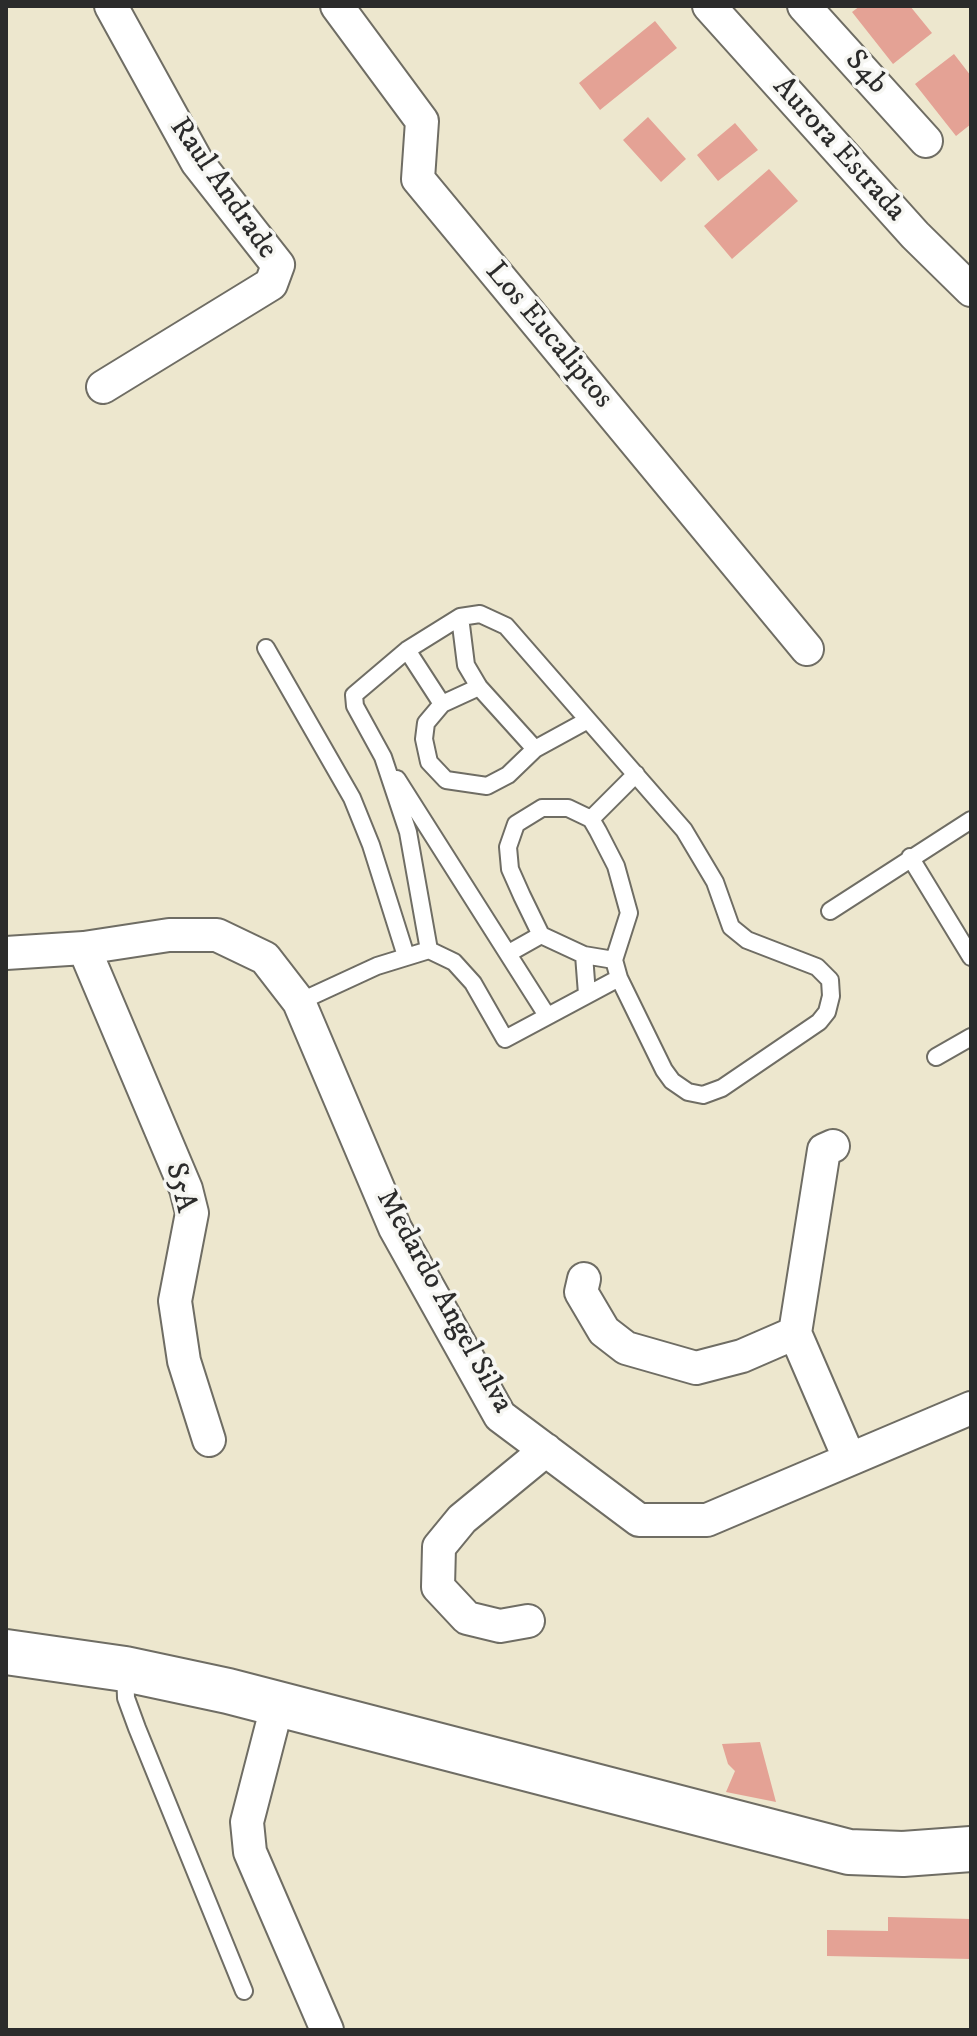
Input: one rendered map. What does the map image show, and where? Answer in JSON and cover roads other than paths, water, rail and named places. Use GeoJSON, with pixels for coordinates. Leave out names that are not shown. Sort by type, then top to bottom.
{"type":"FeatureCollection","features":[{"type":"Feature","properties":{"kind":"street","name":"Raul Andrade"},"geometry":{"type":"LineString","coordinates":[[103,387],[271,284],[278,265],[197,162],[111,6]]}},
{"type":"Feature","properties":{"kind":"street","name":"Los Eucaliptos"},"geometry":{"type":"LineString","coordinates":[[337,6],[422,121],[418,179],[807,649]]}},
{"type":"Feature","properties":{"kind":"street","name":"Aurora Estrada"},"geometry":{"type":"LineString","coordinates":[[709,6],[915,235],[971,290]]}},
{"type":"Feature","properties":{"kind":"street","name":"S4b"},"geometry":{"type":"LineString","coordinates":[[804,6],[926,141]]}},
{"type":"Feature","properties":{"kind":"street","name":"Medardo Angel Silva"},"geometry":{"type":"LineString","coordinates":[[6,953],[84,948],[169,935],[217,935],[265,958],[299,1002],[395,1228],[500,1416],[639,1520],[707,1520],[971,1408]]}},
{"type":"Feature","properties":{"kind":"street","name":"S5A"},"geometry":{"type":"LineString","coordinates":[[84,948],[189,1201],[192,1213],[175,1301],[184,1361],[209,1440]]}},
{"type":"Feature","properties":{"kind":"street"},"geometry":{"type":"LineString","coordinates":[[833,1146],[824,1150],[795,1333],[849,1458]]}},
{"type":"Feature","properties":{"kind":"street"},"geometry":{"type":"LineString","coordinates":[[584,1279],[581,1292],[604,1331],[626,1348],[696,1368],[742,1356],[795,1333]]}},
{"type":"Feature","properties":{"kind":"street"},"geometry":{"type":"LineString","coordinates":[[528,1621],[500,1626],[467,1618],[438,1587],[439,1547],[462,1519],[546,1450]]}},
{"type":"Feature","properties":{"kind":"street"},"geometry":{"type":"LineString","coordinates":[[6,1652],[125,1669],[648,1797],[849,1852],[903,1854],[971,1849]]}},
{"type":"Feature","properties":{"kind":"street"},"geometry":{"type":"LineString","coordinates":[[277,1706],[247,1822],[250,1852],[327,2030]]}},
{"type":"Feature","properties":{"kind":"lane"},"geometry":{"type":"LineString","coordinates":[[546,1014],[383,757],[355,706],[354,695],[407,650],[460,617],[480,614],[506,626],[636,774],[699,853],[731,927],[747,940],[817,967],[830,980],[831,996],[827,1012],[819,1022],[722,1088],[703,1095],[688,1092],[672,1081],[619,978],[614,960],[629,913],[616,866],[591,819],[568,808],[542,808],[516,824],[508,847],[510,869],[541,935],[584,955],[614,960]]}},
{"type":"Feature","properties":{"kind":"lane"},"geometry":{"type":"LineString","coordinates":[[460,617],[466,665],[479,687],[535,749]]}},
{"type":"Feature","properties":{"kind":"lane"},"geometry":{"type":"LineString","coordinates":[[266,648],[352,798],[371,845],[406,956]]}},
{"type":"Feature","properties":{"kind":"lane"},"geometry":{"type":"LineString","coordinates":[[407,650],[442,704]]}},
{"type":"Feature","properties":{"kind":"lane"},"geometry":{"type":"LineString","coordinates":[[479,687],[442,704],[426,723],[424,739],[429,762],[446,780],[487,786],[508,775],[535,749],[588,720]]}},
{"type":"Feature","properties":{"kind":"lane"},"geometry":{"type":"LineString","coordinates":[[383,757],[408,832],[429,950]]}},
{"type":"Feature","properties":{"kind":"lane"},"geometry":{"type":"LineString","coordinates":[[591,819],[636,774]]}},
{"type":"Feature","properties":{"kind":"lane"},"geometry":{"type":"LineString","coordinates":[[830,911],[971,820]]}},
{"type":"Feature","properties":{"kind":"lane"},"geometry":{"type":"LineString","coordinates":[[910,857],[971,957]]}},
{"type":"Feature","properties":{"kind":"lane"},"geometry":{"type":"LineString","coordinates":[[509,953],[541,935]]}},
{"type":"Feature","properties":{"kind":"lane"},"geometry":{"type":"LineString","coordinates":[[299,1002],[406,956],[429,950],[454,962],[473,983],[505,1039],[546,1014],[619,978]]}},
{"type":"Feature","properties":{"kind":"lane"},"geometry":{"type":"LineString","coordinates":[[584,955],[587,994]]}},
{"type":"Feature","properties":{"kind":"lane"},"geometry":{"type":"LineString","coordinates":[[936,1057],[971,1037]]}},
{"type":"Feature","properties":{"kind":"lane"},"geometry":{"type":"LineString","coordinates":[[125,1669],[126,1698],[131,1713],[244,1991]]}}]}
